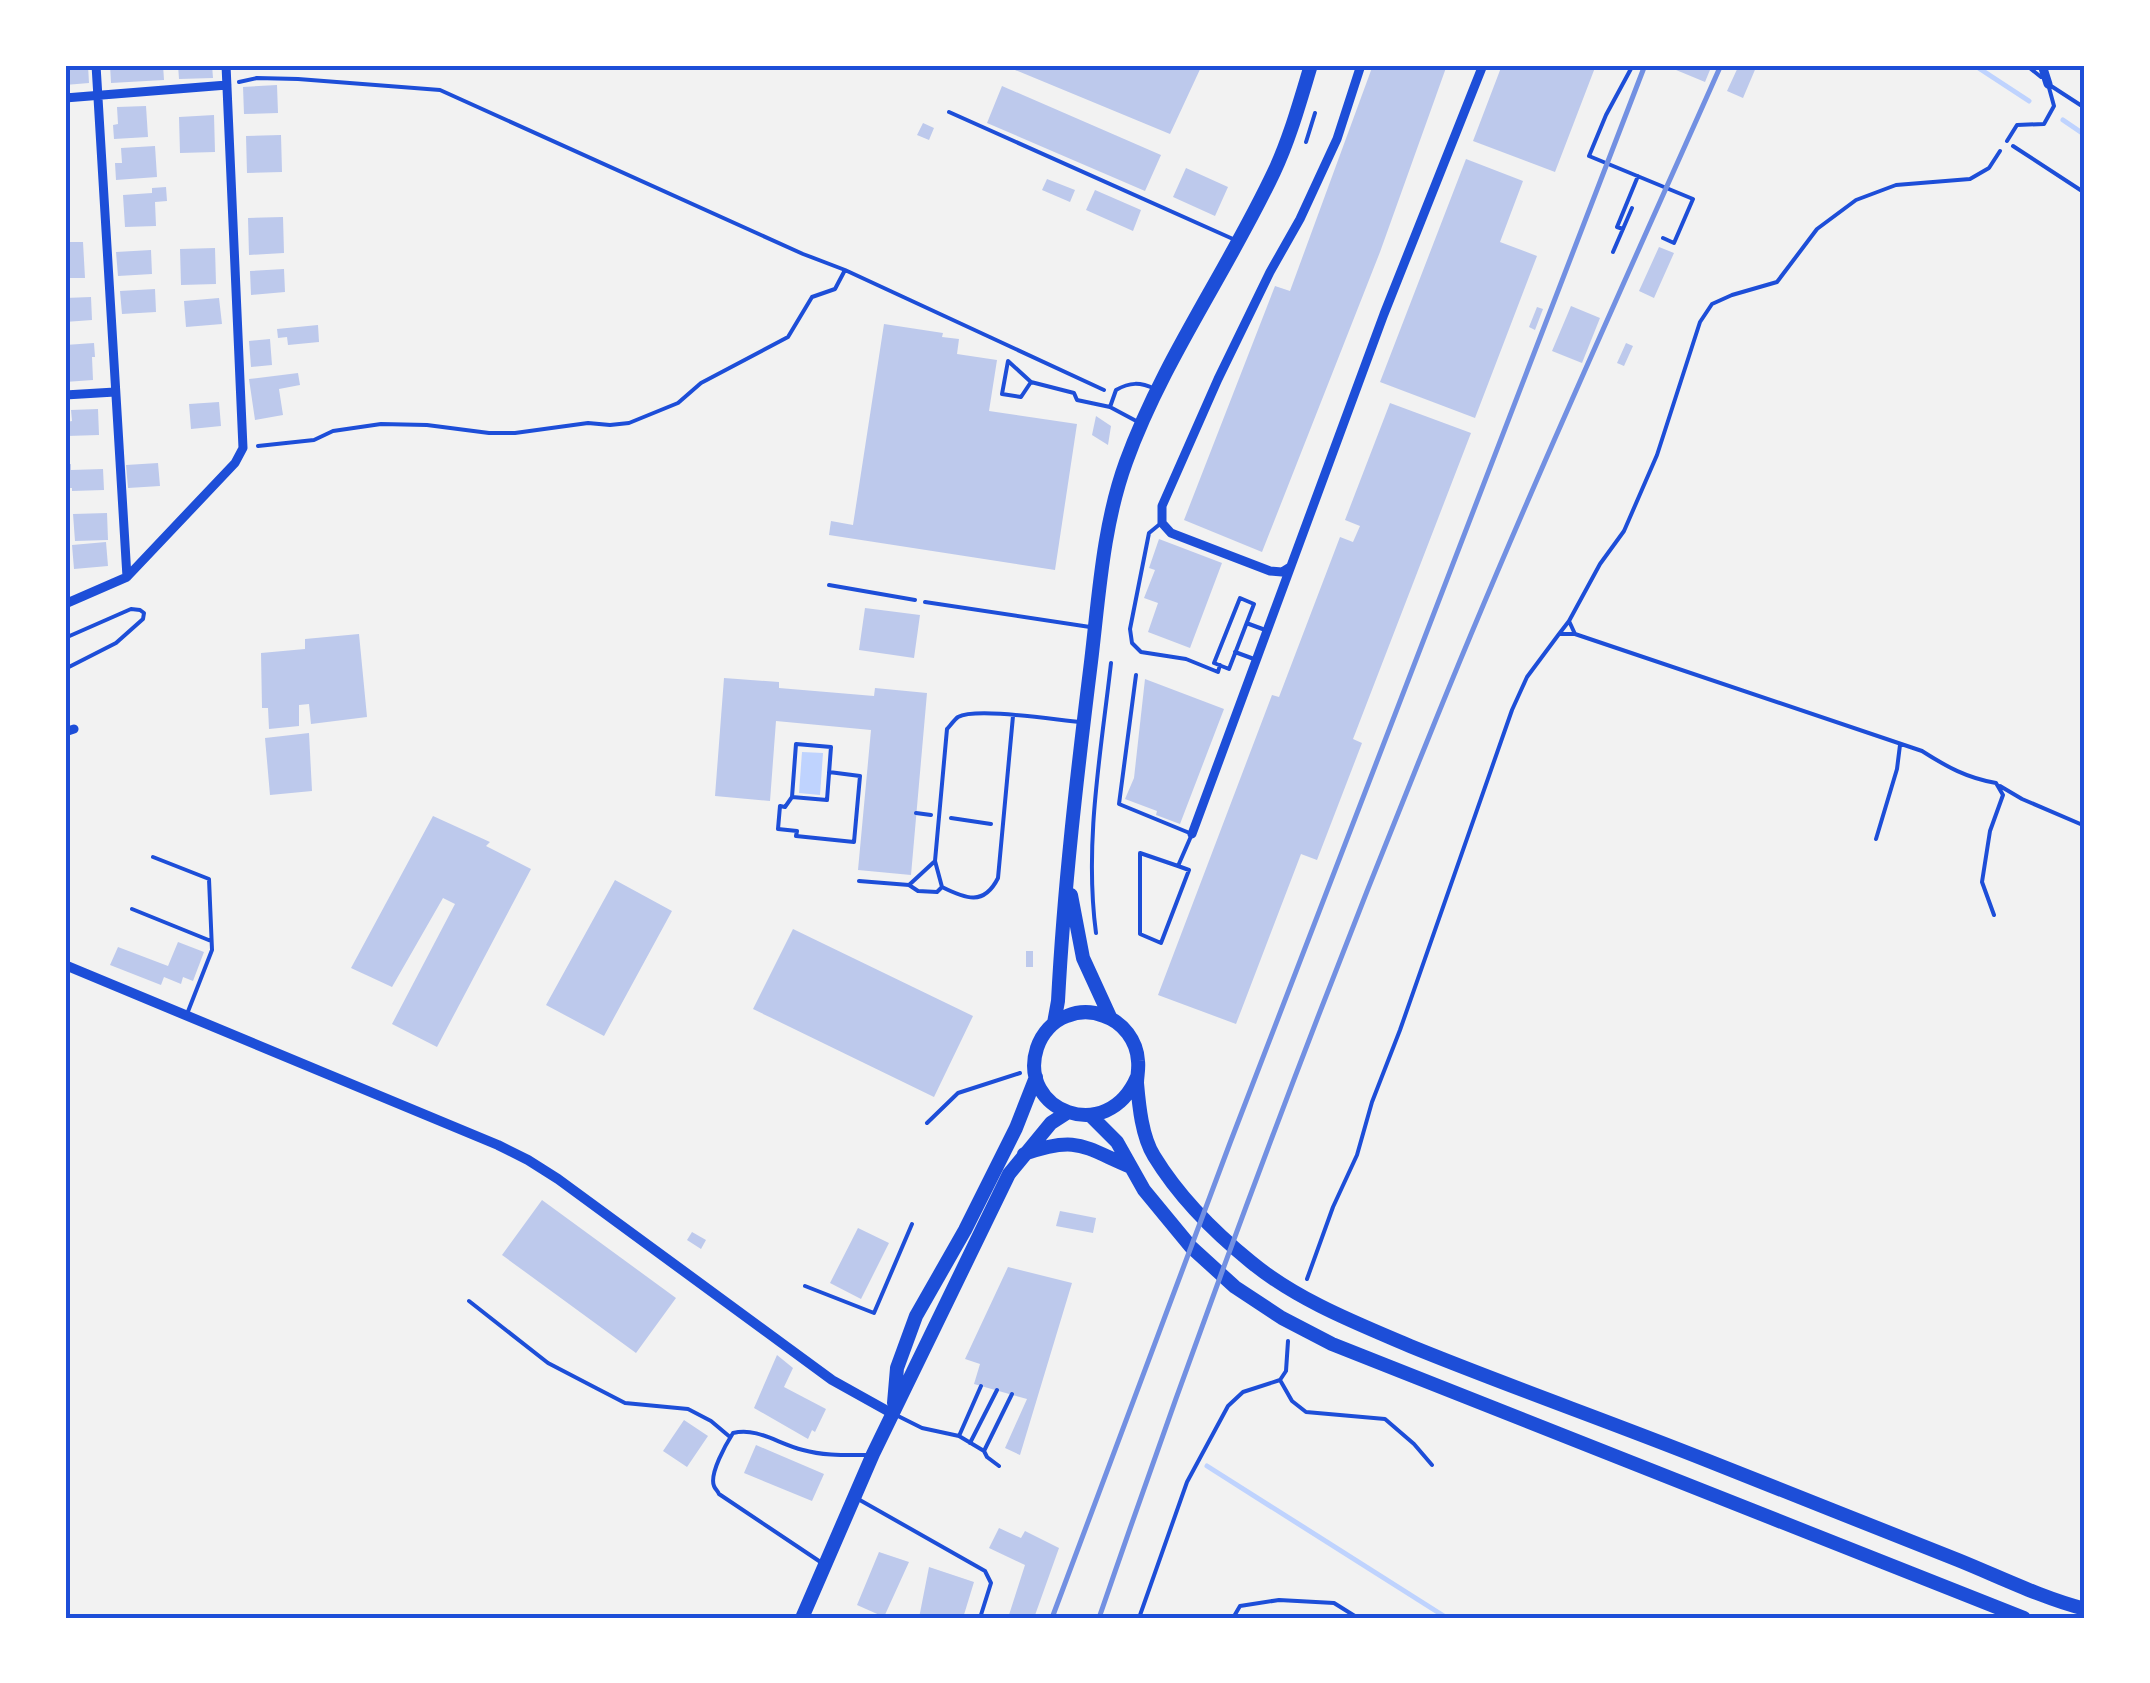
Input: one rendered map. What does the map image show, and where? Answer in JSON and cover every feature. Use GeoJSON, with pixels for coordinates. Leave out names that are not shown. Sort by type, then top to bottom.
{"type":"FeatureCollection","features":[{"type":"Feature","properties":{"kind":"main road"},"geometry":{"type":"LineString","coordinates":[[1054,1023],[1083,722],[1115,498],[1126,461],[1158,390],[1274,172],[1311,65]]}},
{"type":"Feature","properties":{"kind":"main road"},"geometry":{"type":"LineString","coordinates":[[1068,867],[1083,958],[1110,1018]]}},
{"type":"Feature","properties":{"kind":"main road"},"geometry":{"type":"LineString","coordinates":[[893,1414],[898,1368],[916,1316],[966,1230],[1016,1128],[1036,1050],[1054,1023],[1081,1012],[1096,1013],[1124,1028],[1134,1042],[1139,1106],[1152,1152],[1176,1186],[1210,1225],[1254,1264],[1296,1292],[1345,1318],[1438,1357],[2085,1609]]}},
{"type":"Feature","properties":{"kind":"main road"},"geometry":{"type":"LineString","coordinates":[[1031,1074],[1054,1104],[1068,1112],[1090,1116],[1120,1104],[1137,1077]]}},
{"type":"Feature","properties":{"kind":"main road"},"geometry":{"type":"LineString","coordinates":[[802,1618],[872,1454],[1009,1174],[1051,1123],[1068,1112]]}},
{"type":"Feature","properties":{"kind":"main road"},"geometry":{"type":"LineString","coordinates":[[1090,1116],[1117,1142],[1144,1190],[1191,1247],[1236,1288],[1282,1318],[1332,1344],[2024,1618]]}},
{"type":"Feature","properties":{"kind":"main road"},"geometry":{"type":"LineString","coordinates":[[1023,1155],[1047,1146],[1074,1144],[1131,1167]]}},
{"type":"Feature","properties":{"kind":"street"},"geometry":{"type":"LineString","coordinates":[[96,65],[126,577]]}},
{"type":"Feature","properties":{"kind":"street"},"geometry":{"type":"LineString","coordinates":[[65,604],[126,577],[244,448],[226,65]]}},
{"type":"Feature","properties":{"kind":"street"},"geometry":{"type":"LineString","coordinates":[[1292,566],[1282,572],[1270,571],[1171,533],[1162,523],[1162,506],[1218,379],[1337,139],[1361,65]]}},
{"type":"Feature","properties":{"kind":"street"},"geometry":{"type":"LineString","coordinates":[[1192,834],[1384,314],[1483,65]]}},
{"type":"Feature","properties":{"kind":"street"},"geometry":{"type":"LineString","coordinates":[[2042,65],[2048,84]]}},
{"type":"Feature","properties":{"kind":"street"},"geometry":{"type":"LineString","coordinates":[[65,98],[228,85]]}},
{"type":"Feature","properties":{"kind":"street"},"geometry":{"type":"LineString","coordinates":[[65,396],[115,392]]}},
{"type":"Feature","properties":{"kind":"street"},"geometry":{"type":"LineString","coordinates":[[65,965],[528,1160],[832,1380],[893,1414]]}},
{"type":"Feature","properties":{"kind":"lane"},"geometry":{"type":"LineString","coordinates":[[2026,65],[2085,108]]}},
{"type":"Feature","properties":{"kind":"lane"},"geometry":{"type":"LineString","coordinates":[[2007,142],[2016,125],[2044,124],[2054,106],[2048,84]]}},
{"type":"Feature","properties":{"kind":"lane"},"geometry":{"type":"LineString","coordinates":[[950,112],[1238,241]]}},
{"type":"Feature","properties":{"kind":"lane"},"geometry":{"type":"LineString","coordinates":[[1031,382],[1021,397],[1002,394],[1008,361],[1031,382],[1074,392],[1078,400],[1110,406],[1142,424]]}},
{"type":"Feature","properties":{"kind":"lane"},"geometry":{"type":"LineString","coordinates":[[1110,406],[1116,390],[1128,383],[1142,383],[1158,390]]}},
{"type":"Feature","properties":{"kind":"lane"},"geometry":{"type":"LineString","coordinates":[[1162,523],[1148,533],[1130,629],[1132,642],[1141,652],[1186,658],[1218,672],[1220,666]]}},
{"type":"Feature","properties":{"kind":"lane"},"geometry":{"type":"LineString","coordinates":[[1240,598],[1254,604],[1247,623],[1229,669],[1214,663],[1240,598]]}},
{"type":"Feature","properties":{"kind":"lane"},"geometry":{"type":"LineString","coordinates":[[925,602],[1095,628]]}},
{"type":"Feature","properties":{"kind":"lane"},"geometry":{"type":"LineString","coordinates":[[1247,623],[1268,631]]}},
{"type":"Feature","properties":{"kind":"lane"},"geometry":{"type":"LineString","coordinates":[[1236,652],[1256,660]]}},
{"type":"Feature","properties":{"kind":"lane"},"geometry":{"type":"LineString","coordinates":[[1136,675],[1119,804],[1192,834],[1178,866]]}},
{"type":"Feature","properties":{"kind":"lane"},"geometry":{"type":"LineString","coordinates":[[942,888],[935,861],[947,729],[957,718],[974,712],[1083,722]]}},
{"type":"Feature","properties":{"kind":"lane"},"geometry":{"type":"LineString","coordinates":[[942,888],[967,898],[983,896],[998,878],[1013,716]]}},
{"type":"Feature","properties":{"kind":"lane"},"geometry":{"type":"LineString","coordinates":[[1140,853],[1178,866],[1189,870],[1161,943],[1140,934],[1140,853]]}},
{"type":"Feature","properties":{"kind":"lane"},"geometry":{"type":"LineString","coordinates":[[153,857],[209,878],[212,950],[187,1015]]}},
{"type":"Feature","properties":{"kind":"lane"},"geometry":{"type":"LineString","coordinates":[[909,885],[935,861]]}},
{"type":"Feature","properties":{"kind":"lane"},"geometry":{"type":"LineString","coordinates":[[859,881],[909,885],[937,892],[942,888]]}},
{"type":"Feature","properties":{"kind":"lane"},"geometry":{"type":"LineString","coordinates":[[132,910],[212,941]]}},
{"type":"Feature","properties":{"kind":"lane"},"geometry":{"type":"LineString","coordinates":[[804,1286],[874,1313],[912,1224]]}},
{"type":"Feature","properties":{"kind":"lane"},"geometry":{"type":"LineString","coordinates":[[469,1301],[548,1363],[625,1403],[688,1409],[712,1421],[730,1437]]}},
{"type":"Feature","properties":{"kind":"lane"},"geometry":{"type":"LineString","coordinates":[[960,1436],[982,1386]]}},
{"type":"Feature","properties":{"kind":"lane"},"geometry":{"type":"LineString","coordinates":[[970,1443],[997,1390]]}},
{"type":"Feature","properties":{"kind":"lane"},"geometry":{"type":"LineString","coordinates":[[984,1451],[1012,1394]]}},
{"type":"Feature","properties":{"kind":"lane"},"geometry":{"type":"LineString","coordinates":[[893,1414],[922,1428],[960,1436],[999,1466]]}},
{"type":"Feature","properties":{"kind":"lane"},"geometry":{"type":"LineString","coordinates":[[825,1565],[720,1494],[714,1486],[714,1476],[730,1437],[744,1430],[801,1450],[831,1455],[872,1454]]}},
{"type":"Feature","properties":{"kind":"lane"},"geometry":{"type":"LineString","coordinates":[[854,1497],[984,1571],[991,1583],[980,1618]]}},
{"type":"Feature","properties":{"kind":"lane"},"geometry":{"type":"LineString","coordinates":[[1232,1618],[1240,1606],[1280,1600],[1334,1604],[1358,1618]]}},
{"type":"Feature","properties":{"kind":"path"},"geometry":{"type":"LineString","coordinates":[[1633,65],[1589,156],[1693,199],[1674,242],[1662,238]]}},
{"type":"Feature","properties":{"kind":"path"},"geometry":{"type":"LineString","coordinates":[[228,85],[257,78],[284,78],[440,90],[1114,395]]}},
{"type":"Feature","properties":{"kind":"path"},"geometry":{"type":"LineString","coordinates":[[1304,1290],[1333,1207],[1357,1155],[1372,1102],[1512,710],[1527,676],[1570,620],[1600,564],[1624,532],[1656,455],[1700,322],[1712,304],[1776,282],[1817,229],[1856,200],[1896,185],[1970,179],[1989,168],[2007,142],[2085,193]]}},
{"type":"Feature","properties":{"kind":"path"},"geometry":{"type":"LineString","coordinates":[[1623,229],[1617,226],[1638,176]]}},
{"type":"Feature","properties":{"kind":"path"},"geometry":{"type":"LineString","coordinates":[[1613,252],[1632,208]]}},
{"type":"Feature","properties":{"kind":"path"},"geometry":{"type":"LineString","coordinates":[[244,448],[314,440],[333,431],[381,424],[489,433],[629,422],[678,403],[700,383],[788,337],[812,297],[835,289],[845,270]]}},
{"type":"Feature","properties":{"kind":"path"},"geometry":{"type":"LineString","coordinates":[[828,585],[925,602]]}},
{"type":"Feature","properties":{"kind":"path"},"geometry":{"type":"LineString","coordinates":[[65,638],[132,609],[144,613],[144,619],[116,643],[65,669]]}},
{"type":"Feature","properties":{"kind":"path"},"geometry":{"type":"LineString","coordinates":[[1570,620],[1575,634]]}},
{"type":"Feature","properties":{"kind":"path"},"geometry":{"type":"LineString","coordinates":[[1559,634],[1575,634],[1922,752],[1957,773],[1996,783],[2022,799],[2085,826]]}},
{"type":"Feature","properties":{"kind":"path"},"geometry":{"type":"LineString","coordinates":[[1097,939],[1093,830],[1110,662]]}},
{"type":"Feature","properties":{"kind":"path"},"geometry":{"type":"LineString","coordinates":[[792,797],[826,800],[829,772],[832,747],[796,744],[792,797],[785,807],[780,806],[778,829],[797,830],[796,836],[854,842],[860,776],[829,772]]}},
{"type":"Feature","properties":{"kind":"path"},"geometry":{"type":"LineString","coordinates":[[1876,839],[1897,769],[1900,745]]}},
{"type":"Feature","properties":{"kind":"path"},"geometry":{"type":"LineString","coordinates":[[1994,915],[1982,882],[1990,832],[2003,795],[1996,783]]}},
{"type":"Feature","properties":{"kind":"path"},"geometry":{"type":"LineString","coordinates":[[916,813],[1002,826]]}},
{"type":"Feature","properties":{"kind":"path"},"geometry":{"type":"LineString","coordinates":[[927,1124],[958,1093],[1031,1074]]}},
{"type":"Feature","properties":{"kind":"path"},"geometry":{"type":"LineString","coordinates":[[1138,1618],[1187,1482],[1228,1406],[1243,1392],[1280,1380],[1286,1371],[1286,1346],[1292,1328]]}},
{"type":"Feature","properties":{"kind":"path"},"geometry":{"type":"LineString","coordinates":[[1280,1380],[1292,1401],[1306,1412],[1385,1418],[1432,1465]]}},
{"type":"Feature","properties":{"kind":"water"},"geometry":{"type":"Polygon","coordinates":[[[802,752],[823,753],[820,795],[799,793],[802,752]]]}},
{"type":"Feature","properties":{"kind":"building"},"geometry":{"type":"Polygon","coordinates":[[[65,65],[88,65],[89,83],[65,85],[65,65]]]}},
{"type":"Feature","properties":{"kind":"building"},"geometry":{"type":"Polygon","coordinates":[[[110,65],[163,65],[164,80],[111,83],[110,65]]]}},
{"type":"Feature","properties":{"kind":"building"},"geometry":{"type":"Polygon","coordinates":[[[178,65],[212,65],[213,78],[179,79],[178,65]]]}},
{"type":"Feature","properties":{"kind":"building"},"geometry":{"type":"Polygon","coordinates":[[[1003,65],[1202,65],[1170,134],[1003,65]]]}},
{"type":"Feature","properties":{"kind":"building"},"geometry":{"type":"Polygon","coordinates":[[[1373,65],[1447,65],[1380,252],[1262,552],[1184,520],[1275,286],[1290,291],[1373,65]]]}},
{"type":"Feature","properties":{"kind":"building"},"geometry":{"type":"Polygon","coordinates":[[[1502,65],[1596,65],[1555,172],[1473,141],[1502,65]]]}},
{"type":"Feature","properties":{"kind":"building"},"geometry":{"type":"Polygon","coordinates":[[[1664,65],[1712,65],[1705,82],[1664,65]]]}},
{"type":"Feature","properties":{"kind":"building"},"geometry":{"type":"Polygon","coordinates":[[[1739,65],[1757,65],[1743,98],[1727,91],[1739,65]]]}},
{"type":"Feature","properties":{"kind":"building"},"geometry":{"type":"Polygon","coordinates":[[[277,85],[278,113],[244,114],[243,87],[277,85]]]}},
{"type":"Feature","properties":{"kind":"building"},"geometry":{"type":"Polygon","coordinates":[[[1002,86],[1161,155],[1145,191],[987,123],[1002,86]]]}},
{"type":"Feature","properties":{"kind":"building"},"geometry":{"type":"Polygon","coordinates":[[[146,106],[148,137],[114,139],[117,107],[146,106]]]}},
{"type":"Feature","properties":{"kind":"building"},"geometry":{"type":"Polygon","coordinates":[[[214,115],[215,152],[180,153],[179,117],[214,115]]]}},
{"type":"Feature","properties":{"kind":"building"},"geometry":{"type":"Polygon","coordinates":[[[923,123],[934,128],[929,140],[917,135],[923,123]]]}},
{"type":"Feature","properties":{"kind":"building"},"geometry":{"type":"Polygon","coordinates":[[[281,135],[282,172],[247,173],[246,136],[281,135]]]}},
{"type":"Feature","properties":{"kind":"building"},"geometry":{"type":"Polygon","coordinates":[[[155,146],[157,177],[116,180],[115,163],[122,163],[121,148],[155,146]]]}},
{"type":"Feature","properties":{"kind":"building"},"geometry":{"type":"Polygon","coordinates":[[[1466,159],[1523,181],[1500,242],[1537,256],[1475,418],[1380,382],[1466,159]]]}},
{"type":"Feature","properties":{"kind":"building"},"geometry":{"type":"Polygon","coordinates":[[[1186,168],[1228,187],[1215,216],[1173,197],[1186,168]]]}},
{"type":"Feature","properties":{"kind":"building"},"geometry":{"type":"Polygon","coordinates":[[[1047,179],[1075,190],[1070,202],[1042,190],[1047,179]]]}},
{"type":"Feature","properties":{"kind":"building"},"geometry":{"type":"Polygon","coordinates":[[[166,187],[167,201],[155,202],[156,226],[125,227],[123,195],[152,193],[152,188],[166,187]]]}},
{"type":"Feature","properties":{"kind":"building"},"geometry":{"type":"Polygon","coordinates":[[[1095,190],[1141,210],[1133,231],[1086,210],[1095,190]]]}},
{"type":"Feature","properties":{"kind":"building"},"geometry":{"type":"Polygon","coordinates":[[[283,217],[284,253],[249,255],[248,218],[283,217]]]}},
{"type":"Feature","properties":{"kind":"building"},"geometry":{"type":"Polygon","coordinates":[[[65,242],[83,242],[85,278],[67,278],[65,242]]]}},
{"type":"Feature","properties":{"kind":"building"},"geometry":{"type":"Polygon","coordinates":[[[1659,247],[1674,253],[1654,298],[1639,291],[1659,247]]]}},
{"type":"Feature","properties":{"kind":"building"},"geometry":{"type":"Polygon","coordinates":[[[215,248],[216,284],[181,285],[180,249],[215,248]]]}},
{"type":"Feature","properties":{"kind":"building"},"geometry":{"type":"Polygon","coordinates":[[[151,250],[152,274],[118,276],[116,252],[151,250]]]}},
{"type":"Feature","properties":{"kind":"building"},"geometry":{"type":"Polygon","coordinates":[[[284,269],[285,292],[251,295],[250,271],[284,269]]]}},
{"type":"Feature","properties":{"kind":"building"},"geometry":{"type":"Polygon","coordinates":[[[155,289],[156,312],[122,314],[120,291],[155,289]]]}},
{"type":"Feature","properties":{"kind":"building"},"geometry":{"type":"Polygon","coordinates":[[[91,297],[92,320],[65,322],[65,298],[91,297]]]}},
{"type":"Feature","properties":{"kind":"building"},"geometry":{"type":"Polygon","coordinates":[[[219,298],[222,324],[186,327],[184,301],[219,298]]]}},
{"type":"Feature","properties":{"kind":"building"},"geometry":{"type":"Polygon","coordinates":[[[1571,306],[1600,318],[1582,363],[1552,351],[1571,306]]]}},
{"type":"Feature","properties":{"kind":"building"},"geometry":{"type":"Polygon","coordinates":[[[1537,307],[1543,309],[1535,330],[1529,327],[1537,307]]]}},
{"type":"Feature","properties":{"kind":"building"},"geometry":{"type":"Polygon","coordinates":[[[884,324],[943,333],[942,337],[959,339],[957,354],[997,360],[989,411],[1077,424],[1055,570],[829,535],[831,521],[853,525],[884,324]]]}},
{"type":"Feature","properties":{"kind":"building"},"geometry":{"type":"Polygon","coordinates":[[[318,325],[319,342],[288,345],[287,337],[278,338],[277,329],[318,325]]]}},
{"type":"Feature","properties":{"kind":"building"},"geometry":{"type":"Polygon","coordinates":[[[270,339],[272,365],[251,367],[249,341],[270,339]]]}},
{"type":"Feature","properties":{"kind":"building"},"geometry":{"type":"Polygon","coordinates":[[[94,343],[93,380],[65,382],[65,345],[94,343]]]}},
{"type":"Feature","properties":{"kind":"building"},"geometry":{"type":"Polygon","coordinates":[[[1626,343],[1633,346],[1624,366],[1617,363],[1626,343]]]}},
{"type":"Feature","properties":{"kind":"building"},"geometry":{"type":"Polygon","coordinates":[[[298,373],[300,385],[279,389],[283,415],[255,420],[249,379],[298,373]]]}},
{"type":"Feature","properties":{"kind":"building"},"geometry":{"type":"Polygon","coordinates":[[[219,402],[221,426],[191,429],[189,404],[219,402]]]}},
{"type":"Feature","properties":{"kind":"building"},"geometry":{"type":"Polygon","coordinates":[[[1390,403],[1471,433],[1353,739],[1362,743],[1317,860],[1301,854],[1236,1024],[1158,995],[1272,695],[1279,697],[1340,537],[1353,542],[1360,526],[1345,520],[1390,403]]]}},
{"type":"Feature","properties":{"kind":"building"},"geometry":{"type":"Polygon","coordinates":[[[98,409],[99,435],[67,436],[71,410],[98,409]]]}},
{"type":"Feature","properties":{"kind":"building"},"geometry":{"type":"Polygon","coordinates":[[[1096,416],[1111,426],[1108,445],[1092,435],[1096,416]]]}},
{"type":"Feature","properties":{"kind":"building"},"geometry":{"type":"Polygon","coordinates":[[[158,463],[160,486],[128,488],[126,465],[158,463]]]}},
{"type":"Feature","properties":{"kind":"building"},"geometry":{"type":"Polygon","coordinates":[[[71,464],[71,470],[103,469],[104,490],[65,488],[65,465],[71,464]]]}},
{"type":"Feature","properties":{"kind":"building"},"geometry":{"type":"Polygon","coordinates":[[[107,513],[108,540],[75,541],[73,514],[107,513]]]}},
{"type":"Feature","properties":{"kind":"building"},"geometry":{"type":"Polygon","coordinates":[[[1159,539],[1222,563],[1190,648],[1148,632],[1158,603],[1144,598],[1155,570],[1149,568],[1159,539]]]}},
{"type":"Feature","properties":{"kind":"building"},"geometry":{"type":"Polygon","coordinates":[[[106,542],[108,566],[74,569],[72,545],[106,542]]]}},
{"type":"Feature","properties":{"kind":"building"},"geometry":{"type":"Polygon","coordinates":[[[865,608],[920,615],[914,658],[859,650],[865,608]]]}},
{"type":"Feature","properties":{"kind":"building"},"geometry":{"type":"Polygon","coordinates":[[[359,634],[367,717],[311,724],[309,704],[299,705],[299,726],[269,729],[268,708],[262,708],[261,653],[305,649],[305,639],[359,634]]]}},
{"type":"Feature","properties":{"kind":"building"},"geometry":{"type":"Polygon","coordinates":[[[724,678],[779,682],[779,688],[874,696],[875,688],[927,693],[911,875],[858,870],[871,730],[776,721],[770,801],[715,796],[724,678]]]}},
{"type":"Feature","properties":{"kind":"building"},"geometry":{"type":"Polygon","coordinates":[[[1145,679],[1224,709],[1180,824],[1125,799],[1134,778],[1145,679]]]}},
{"type":"Feature","properties":{"kind":"building"},"geometry":{"type":"Polygon","coordinates":[[[309,733],[312,791],[270,795],[265,738],[309,733]]]}},
{"type":"Feature","properties":{"kind":"building"},"geometry":{"type":"Polygon","coordinates":[[[433,816],[490,842],[486,846],[531,869],[437,1047],[392,1024],[455,904],[443,898],[392,987],[351,968],[433,816]]]}},
{"type":"Feature","properties":{"kind":"building"},"geometry":{"type":"Polygon","coordinates":[[[615,880],[672,911],[604,1036],[546,1005],[615,880]]]}},
{"type":"Feature","properties":{"kind":"building"},"geometry":{"type":"Polygon","coordinates":[[[793,929],[973,1016],[934,1097],[753,1009],[793,929]]]}},
{"type":"Feature","properties":{"kind":"building"},"geometry":{"type":"Polygon","coordinates":[[[178,942],[204,952],[193,981],[183,977],[181,984],[164,977],[161,985],[110,965],[118,947],[168,966],[178,942]]]}},
{"type":"Feature","properties":{"kind":"building"},"geometry":{"type":"Polygon","coordinates":[[[1026,951],[1033,951],[1033,967],[1026,967],[1026,951]]]}},
{"type":"Feature","properties":{"kind":"building"},"geometry":{"type":"Polygon","coordinates":[[[542,1200],[676,1298],[636,1353],[502,1255],[542,1200]]]}},
{"type":"Feature","properties":{"kind":"building"},"geometry":{"type":"Polygon","coordinates":[[[1060,1211],[1096,1218],[1093,1233],[1056,1226],[1060,1211]]]}},
{"type":"Feature","properties":{"kind":"building"},"geometry":{"type":"Polygon","coordinates":[[[858,1228],[889,1243],[861,1299],[830,1283],[858,1228]]]}},
{"type":"Feature","properties":{"kind":"building"},"geometry":{"type":"Polygon","coordinates":[[[692,1232],[706,1240],[701,1249],[687,1240],[692,1232]]]}},
{"type":"Feature","properties":{"kind":"building"},"geometry":{"type":"Polygon","coordinates":[[[1008,1267],[1072,1283],[1020,1455],[1005,1448],[1027,1399],[974,1384],[980,1364],[965,1359],[1008,1267]]]}},
{"type":"Feature","properties":{"kind":"building"},"geometry":{"type":"Polygon","coordinates":[[[777,1355],[793,1368],[784,1387],[826,1409],[808,1439],[754,1408],[777,1355]]]}},
{"type":"Feature","properties":{"kind":"building"},"geometry":{"type":"Polygon","coordinates":[[[684,1420],[708,1436],[687,1467],[663,1451],[684,1420]]]}},
{"type":"Feature","properties":{"kind":"building"},"geometry":{"type":"Polygon","coordinates":[[[756,1445],[824,1474],[812,1501],[744,1473],[756,1445]]]}},
{"type":"Feature","properties":{"kind":"building"},"geometry":{"type":"Polygon","coordinates":[[[999,1528],[1021,1538],[1025,1531],[1059,1548],[1034,1618],[1008,1618],[1025,1565],[989,1548],[999,1528]]]}},
{"type":"Feature","properties":{"kind":"building"},"geometry":{"type":"Polygon","coordinates":[[[879,1552],[909,1562],[884,1617],[857,1605],[879,1552]]]}},
{"type":"Feature","properties":{"kind":"building"},"geometry":{"type":"Polygon","coordinates":[[[929,1567],[974,1582],[963,1618],[919,1618],[929,1567]]]}},
{"type":"Feature","properties":{"kind":"waterway"},"geometry":{"type":"LineString","coordinates":[[1974,65],[2029,101]]}},
{"type":"Feature","properties":{"kind":"waterway"},"geometry":{"type":"LineString","coordinates":[[2063,120],[2085,135]]}},
{"type":"Feature","properties":{"kind":"waterway"},"geometry":{"type":"LineString","coordinates":[[1207,1466],[1447,1618]]}},
{"type":"Feature","properties":{"kind":"railway"},"geometry":{"type":"LineString","coordinates":[[1052,1618],[1230,1143],[1645,65]]}},
{"type":"Feature","properties":{"kind":"railway"},"geometry":{"type":"LineString","coordinates":[[1099,1618],[1256,1179],[1382,852],[1533,488],[1721,65]]}}]}
